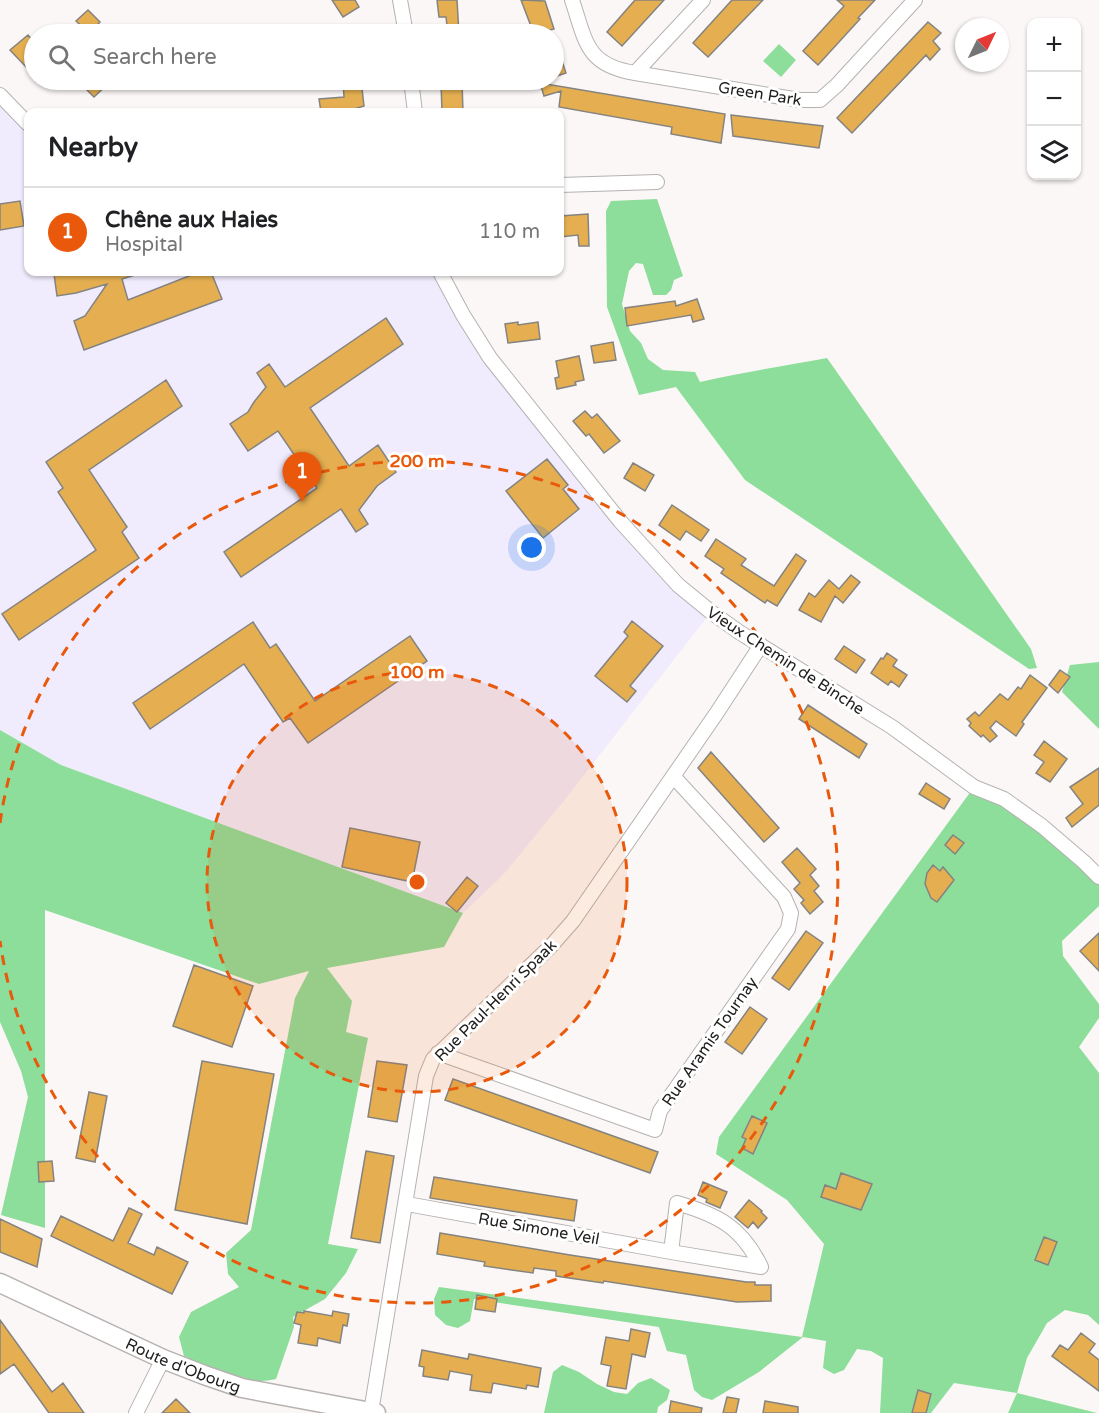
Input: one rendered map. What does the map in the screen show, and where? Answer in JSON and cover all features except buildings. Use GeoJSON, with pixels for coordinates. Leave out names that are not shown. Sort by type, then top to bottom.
{"type":"FeatureCollection","features":[{"type":"Feature","properties":{"kind":"main road","name":"Route d'Obourg"},"geometry":{"type":"LineString","coordinates":[[0,1283],[204,1376],[242,1388],[374,1413]]}},
{"type":"Feature","properties":{"kind":"street"},"geometry":{"type":"LineString","coordinates":[[400,0],[404,24]]}},
{"type":"Feature","properties":{"kind":"street","name":"Green Park"},"geometry":{"type":"LineString","coordinates":[[572,0],[588,48],[605,64],[635,73],[800,100],[820,100],[837,85],[915,0]]}},
{"type":"Feature","properties":{"kind":"street"},"geometry":{"type":"LineString","coordinates":[[635,73],[703,0]]}},
{"type":"Feature","properties":{"kind":"street"},"geometry":{"type":"LineString","coordinates":[[412,90],[414,108]]}},
{"type":"Feature","properties":{"kind":"street"},"geometry":{"type":"LineString","coordinates":[[0,95],[24,120]]}},
{"type":"Feature","properties":{"kind":"street"},"geometry":{"type":"LineString","coordinates":[[564,185],[657,182]]}},
{"type":"Feature","properties":{"kind":"street","name":"Vieux Chemin de Binche"},"geometry":{"type":"LineString","coordinates":[[442,276],[490,358],[642,547],[678,585],[711,612],[892,728],[974,787],[1004,799],[1042,826],[1099,877]]}},
{"type":"Feature","properties":{"kind":"street","name":"Rue Paul-Henri Spaak"},"geometry":{"type":"LineString","coordinates":[[374,1413],[426,1076],[433,1059],[551,946],[573,921],[674,776],[761,645]]}},
{"type":"Feature","properties":{"kind":"street","name":"Rue Aramis Tournay"},"geometry":{"type":"LineString","coordinates":[[438,1053],[655,1130],[660,1111],[788,929],[791,913],[784,897],[674,776]]}},
{"type":"Feature","properties":{"kind":"street","name":"Rue Simone Veil"},"geometry":{"type":"LineString","coordinates":[[407,1204],[671,1252],[693,1256],[761,1267],[752,1246],[737,1232],[700,1210],[677,1203],[671,1252]]}},
{"type":"Feature","properties":{"kind":"street"},"geometry":{"type":"LineString","coordinates":[[136,1413],[163,1359]]}},
{"type":"Feature","properties":{"kind":"shaded area"},"geometry":{"type":"Polygon","coordinates":[[[0,95],[24,120],[24,276],[442,276],[463,315],[559,445],[711,612],[503,875],[463,913],[61,765],[0,730],[0,95]]]}},
{"type":"Feature","properties":{"kind":"green space"},"geometry":{"type":"Polygon","coordinates":[[[779,44],[796,60],[781,77],[763,61],[779,44]]]}},
{"type":"Feature","properties":{"kind":"green space"},"geometry":{"type":"Polygon","coordinates":[[[657,199],[683,276],[674,280],[671,290],[666,295],[653,295],[643,264],[636,263],[629,271],[622,304],[630,331],[641,343],[648,359],[663,370],[695,372],[700,382],[827,358],[1031,649],[1037,668],[1029,669],[745,480],[676,387],[639,395],[607,307],[606,211],[611,201],[657,199]]]}},
{"type":"Feature","properties":{"kind":"green space"},"geometry":{"type":"Polygon","coordinates":[[[1099,662],[1099,729],[1062,692],[1070,665],[1099,662]]]}},
{"type":"Feature","properties":{"kind":"green space"},"geometry":{"type":"Polygon","coordinates":[[[0,730],[61,765],[463,913],[444,947],[327,968],[352,1001],[346,1032],[368,1038],[328,1244],[358,1249],[346,1273],[325,1299],[293,1317],[294,1327],[276,1379],[264,1381],[240,1378],[205,1366],[184,1356],[179,1337],[191,1312],[239,1287],[228,1274],[226,1253],[251,1230],[295,998],[309,971],[259,984],[45,910],[45,1228],[1,1215],[28,1097],[21,1071],[0,1022],[0,730]]]}},
{"type":"Feature","properties":{"kind":"green space"},"geometry":{"type":"Polygon","coordinates":[[[974,787],[1004,799],[1099,877],[1099,906],[1062,941],[1063,956],[1099,1004],[1099,1018],[1079,1047],[1099,1073],[1099,1325],[1088,1315],[1065,1310],[1047,1323],[1027,1358],[1017,1393],[954,1383],[931,1413],[880,1413],[883,1358],[871,1351],[857,1349],[844,1370],[834,1374],[823,1368],[826,1341],[803,1337],[759,1372],[712,1400],[702,1397],[694,1390],[686,1355],[667,1351],[659,1327],[474,1299],[470,1321],[458,1328],[446,1325],[435,1315],[434,1299],[439,1287],[802,1337],[824,1244],[787,1200],[716,1154],[719,1137],[974,787]]]}},
{"type":"Feature","properties":{"kind":"green space"},"geometry":{"type":"Polygon","coordinates":[[[562,1365],[614,1392],[627,1394],[638,1383],[651,1378],[670,1390],[667,1400],[658,1407],[657,1413],[544,1413],[553,1372],[562,1365]]]}},
{"type":"Feature","properties":{"kind":"green space"},"geometry":{"type":"Polygon","coordinates":[[[1017,1393],[1097,1413],[1008,1413],[1017,1393]]]}},
{"type":"Feature","properties":{"kind":"place","name":"Chêne aux Haies"},"geometry":{"type":"Point","coordinates":[302,502]}}]}
